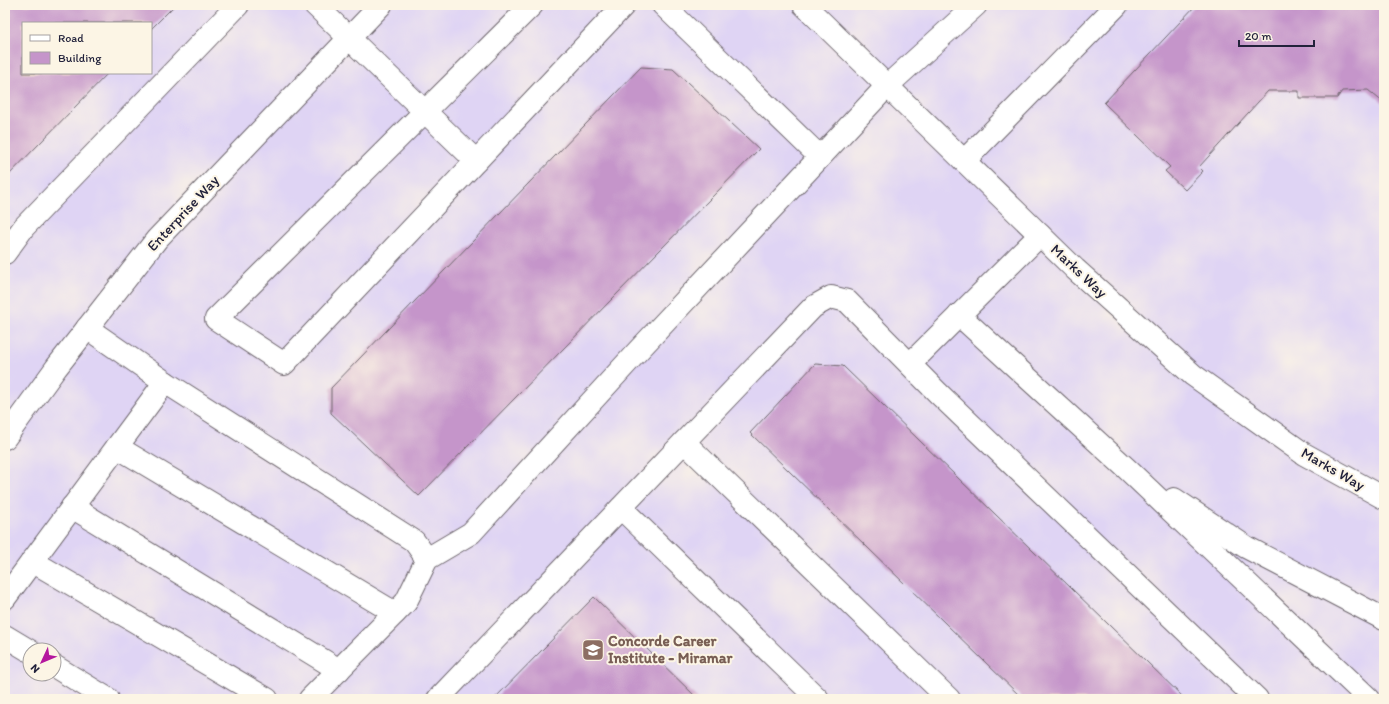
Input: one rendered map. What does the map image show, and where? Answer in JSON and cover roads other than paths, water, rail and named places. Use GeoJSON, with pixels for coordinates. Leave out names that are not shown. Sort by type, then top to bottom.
{"type":"FeatureCollection","features":[{"type":"Feature","properties":{"kind":"street"},"geometry":{"type":"LineString","coordinates":[[5,253],[24,227],[238,5]]}},
{"type":"Feature","properties":{"kind":"street"},"geometry":{"type":"LineString","coordinates":[[315,5],[476,161]]}},
{"type":"Feature","properties":{"kind":"street","name":"Enterprise Way"},"geometry":{"type":"LineString","coordinates":[[5,438],[87,328],[157,239],[381,5]]}},
{"type":"Feature","properties":{"kind":"street"},"geometry":{"type":"LineString","coordinates":[[532,5],[216,319],[284,364],[624,5]]}},
{"type":"Feature","properties":{"kind":"street"},"geometry":{"type":"LineString","coordinates":[[663,5],[820,157]]}},
{"type":"Feature","properties":{"kind":"street","name":"Marks Way"},"geometry":{"type":"LineString","coordinates":[[804,5],[1040,235],[1193,375],[1304,454],[1384,498]]}},
{"type":"Feature","properties":{"kind":"street"},"geometry":{"type":"LineString","coordinates":[[964,161],[1117,5]]}},
{"type":"Feature","properties":{"kind":"street"},"geometry":{"type":"LineString","coordinates":[[310,699],[406,602],[427,559],[471,533],[636,353],[820,157],[887,86],[965,9]]}},
{"type":"Feature","properties":{"kind":"street"},"geometry":{"type":"LineString","coordinates":[[910,364],[1040,235]]}},
{"type":"Feature","properties":{"kind":"street"},"geometry":{"type":"LineString","coordinates":[[438,699],[813,307],[831,297],[847,301],[938,393],[1257,699]]}},
{"type":"Feature","properties":{"kind":"street"},"geometry":{"type":"LineString","coordinates":[[959,315],[1126,468],[1369,699]]}},
{"type":"Feature","properties":{"kind":"street"},"geometry":{"type":"LineString","coordinates":[[87,328],[165,382],[414,541],[427,559]]}},
{"type":"Feature","properties":{"kind":"street"},"geometry":{"type":"LineString","coordinates":[[5,598],[165,382]]}},
{"type":"Feature","properties":{"kind":"street"},"geometry":{"type":"LineString","coordinates":[[684,442],[949,699]]}},
{"type":"Feature","properties":{"kind":"street"},"geometry":{"type":"LineString","coordinates":[[117,447],[395,613]]}},
{"type":"Feature","properties":{"kind":"street"},"geometry":{"type":"LineString","coordinates":[[1126,468],[1246,547],[1384,619]]}},
{"type":"Feature","properties":{"kind":"street"},"geometry":{"type":"LineString","coordinates":[[72,506],[338,670]]}},
{"type":"Feature","properties":{"kind":"street"},"geometry":{"type":"LineString","coordinates":[[621,508],[818,699]]}},
{"type":"Feature","properties":{"kind":"street"},"geometry":{"type":"LineString","coordinates":[[32,561],[267,699]]}},
{"type":"Feature","properties":{"kind":"street"},"geometry":{"type":"LineString","coordinates":[[5,636],[22,646]]}},
{"type":"Feature","properties":{"kind":"street"},"geometry":{"type":"LineString","coordinates":[[62,671],[108,699]]}},
{"type":"Feature","properties":{"kind":"place","name":"Concorde Career Institute - Miramar"},"geometry":{"type":"Point","coordinates":[593,650]}}]}
